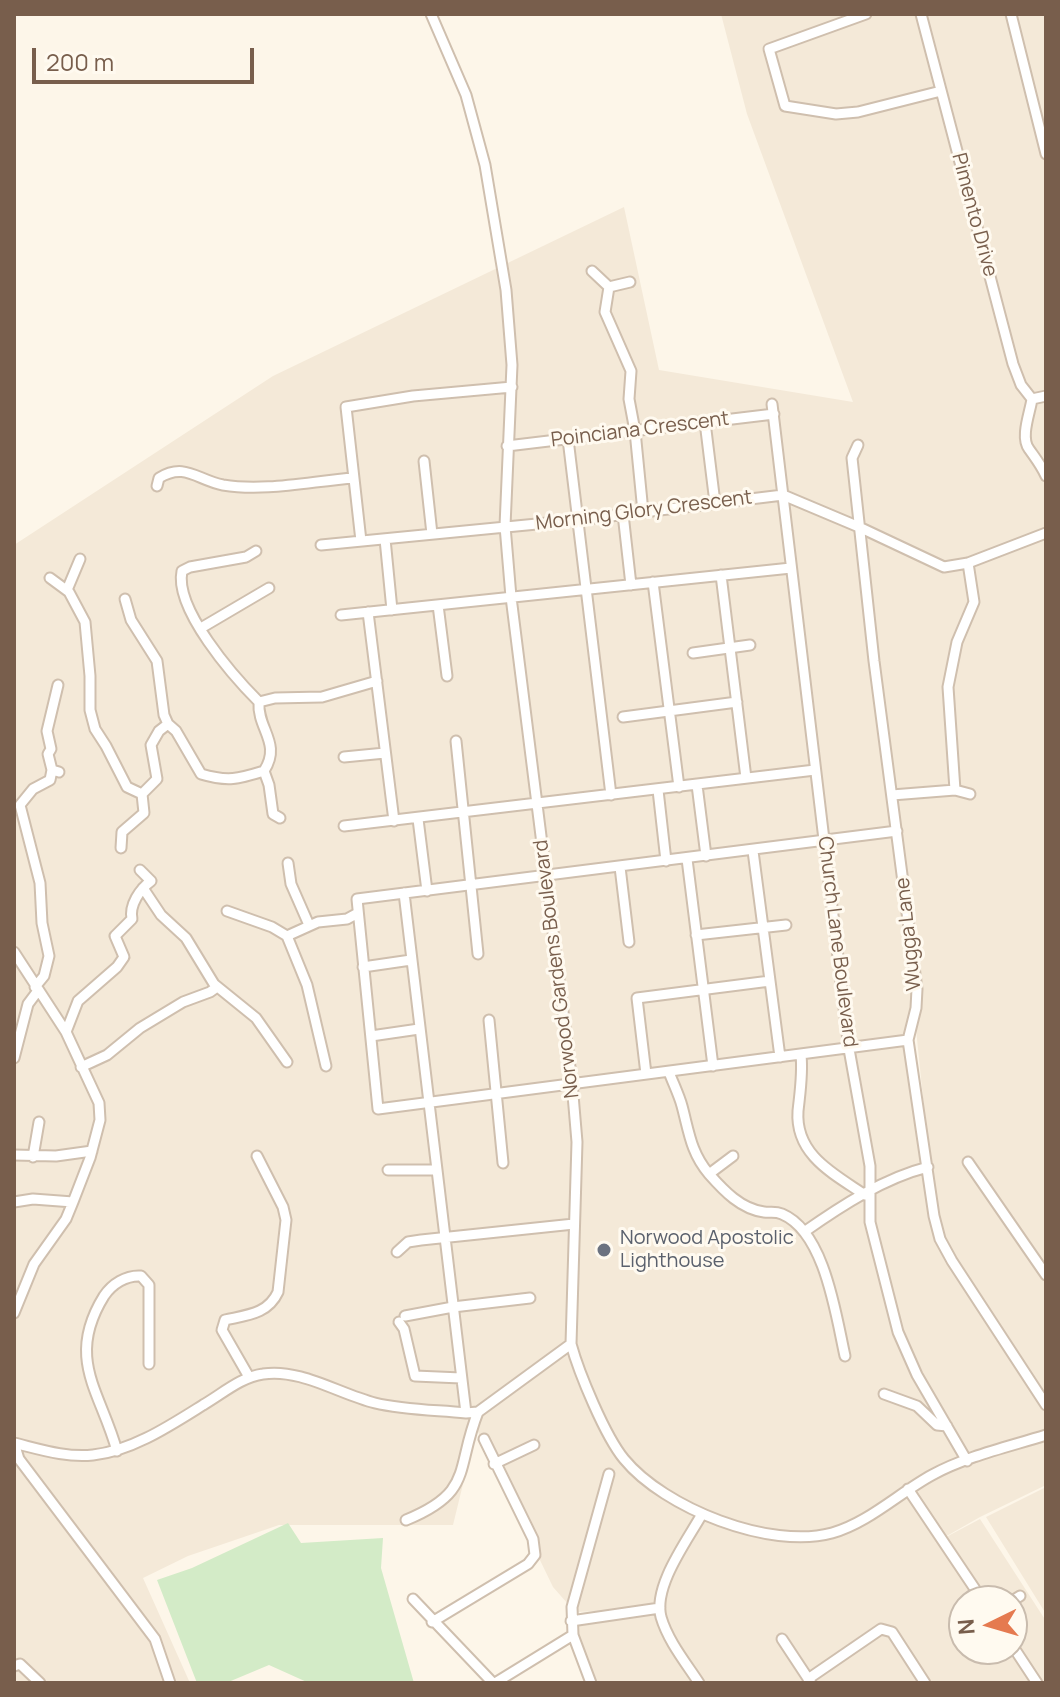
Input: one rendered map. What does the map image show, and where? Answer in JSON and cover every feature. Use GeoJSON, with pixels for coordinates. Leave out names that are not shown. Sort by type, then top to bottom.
{"type":"FeatureCollection","features":[{"type":"Feature","properties":{"kind":"street","name":"Norwood Gardens Boulevard"},"geometry":{"type":"LineString","coordinates":[[431,14],[466,95],[483,160],[512,335],[505,526],[511,597],[572,1083],[577,1142],[571,1344],[577,1367],[622,1457],[637,1472],[702,1514],[747,1531],[810,1537],[835,1532],[935,1473],[1046,1435]]}},
{"type":"Feature","properties":{"kind":"street"},"geometry":{"type":"LineString","coordinates":[[866,14],[769,49],[785,106],[836,114],[858,112],[941,91]]}},
{"type":"Feature","properties":{"kind":"street","name":"Pimento Drive"},"geometry":{"type":"LineString","coordinates":[[921,14],[1013,364],[1021,385],[1032,399]]}},
{"type":"Feature","properties":{"kind":"street"},"geometry":{"type":"LineString","coordinates":[[1011,14],[1046,154]]}},
{"type":"Feature","properties":{"kind":"street"},"geometry":{"type":"LineString","coordinates":[[592,271],[609,287]]}},
{"type":"Feature","properties":{"kind":"street"},"geometry":{"type":"LineString","coordinates":[[609,287],[630,282]]}},
{"type":"Feature","properties":{"kind":"street"},"geometry":{"type":"LineString","coordinates":[[609,287],[605,312],[631,371],[629,399],[643,512]]}},
{"type":"Feature","properties":{"kind":"street"},"geometry":{"type":"LineString","coordinates":[[361,541],[346,407],[413,396],[512,387]]}},
{"type":"Feature","properties":{"kind":"street"},"geometry":{"type":"LineString","coordinates":[[1046,396],[1032,399],[1025,439],[1046,476]]}},
{"type":"Feature","properties":{"kind":"street","name":"Poinciana Crescent"},"geometry":{"type":"LineString","coordinates":[[507,446],[705,422],[773,409]]}},
{"type":"Feature","properties":{"kind":"street","name":"Church Lane Boulevard"},"geometry":{"type":"LineString","coordinates":[[773,409],[849,1049],[870,1166],[870,1222],[898,1332],[917,1375],[967,1461]]}},
{"type":"Feature","properties":{"kind":"street"},"geometry":{"type":"LineString","coordinates":[[705,422],[715,503]]}},
{"type":"Feature","properties":{"kind":"street"},"geometry":{"type":"LineString","coordinates":[[568,439],[611,795]]}},
{"type":"Feature","properties":{"kind":"street","name":"Wugga Lane"},"geometry":{"type":"LineString","coordinates":[[858,445],[852,458],[859,527],[917,989],[908,1040],[934,1216],[940,1239],[1046,1405]]}},
{"type":"Feature","properties":{"kind":"street"},"geometry":{"type":"LineString","coordinates":[[424,461],[432,534]]}},
{"type":"Feature","properties":{"kind":"street"},"geometry":{"type":"LineString","coordinates":[[157,486],[159,478],[180,470],[223,485],[263,486],[354,478]]}},
{"type":"Feature","properties":{"kind":"street"},"geometry":{"type":"LineString","coordinates":[[783,495],[944,567],[968,563],[1046,533]]}},
{"type":"Feature","properties":{"kind":"street","name":"Morning Glory Crescent"},"geometry":{"type":"LineString","coordinates":[[321,545],[578,520],[783,495]]}},
{"type":"Feature","properties":{"kind":"street"},"geometry":{"type":"LineString","coordinates":[[623,514],[631,585]]}},
{"type":"Feature","properties":{"kind":"street"},"geometry":{"type":"LineString","coordinates":[[385,539],[392,610]]}},
{"type":"Feature","properties":{"kind":"street"},"geometry":{"type":"LineString","coordinates":[[125,599],[131,620],[157,661],[164,715],[201,774],[222,780],[264,771],[271,761],[272,746],[259,702],[237,680],[201,628],[186,599],[181,579],[182,571],[200,564],[246,557],[256,551]]}},
{"type":"Feature","properties":{"kind":"street"},"geometry":{"type":"LineString","coordinates":[[67,590],[76,560]]}},
{"type":"Feature","properties":{"kind":"street"},"geometry":{"type":"LineString","coordinates":[[955,790],[948,687],[957,642],[974,602],[968,563]]}},
{"type":"Feature","properties":{"kind":"street"},"geometry":{"type":"LineString","coordinates":[[341,615],[791,568]]}},
{"type":"Feature","properties":{"kind":"street"},"geometry":{"type":"LineString","coordinates":[[721,575],[746,778]]}},
{"type":"Feature","properties":{"kind":"street"},"geometry":{"type":"LineString","coordinates":[[50,578],[67,590],[85,622],[90,710],[95,729],[127,787],[142,794]]}},
{"type":"Feature","properties":{"kind":"street"},"geometry":{"type":"LineString","coordinates":[[653,582],[679,787]]}},
{"type":"Feature","properties":{"kind":"street"},"geometry":{"type":"LineString","coordinates":[[201,628],[269,588]]}},
{"type":"Feature","properties":{"kind":"street"},"geometry":{"type":"LineString","coordinates":[[438,605],[447,676]]}},
{"type":"Feature","properties":{"kind":"street"},"geometry":{"type":"LineString","coordinates":[[368,612],[394,821]]}},
{"type":"Feature","properties":{"kind":"street"},"geometry":{"type":"LineString","coordinates":[[693,653],[750,645]]}},
{"type":"Feature","properties":{"kind":"street"},"geometry":{"type":"LineString","coordinates":[[259,702],[275,698],[322,697],[377,681]]}},
{"type":"Feature","properties":{"kind":"street"},"geometry":{"type":"LineString","coordinates":[[14,1058],[28,1004],[44,976],[49,956],[42,923],[40,883],[17,801],[50,780],[55,771],[48,754],[51,749],[47,731],[58,685]]}},
{"type":"Feature","properties":{"kind":"street"},"geometry":{"type":"LineString","coordinates":[[623,717],[737,702]]}},
{"type":"Feature","properties":{"kind":"street"},"geometry":{"type":"LineString","coordinates":[[142,794],[157,779],[151,745],[159,731],[168,724]]}},
{"type":"Feature","properties":{"kind":"street"},"geometry":{"type":"LineString","coordinates":[[456,741],[478,954]]}},
{"type":"Feature","properties":{"kind":"street"},"geometry":{"type":"LineString","coordinates":[[344,757],[385,753]]}},
{"type":"Feature","properties":{"kind":"street"},"geometry":{"type":"LineString","coordinates":[[344,826],[815,770]]}},
{"type":"Feature","properties":{"kind":"street"},"geometry":{"type":"LineString","coordinates":[[264,771],[273,814],[280,818]]}},
{"type":"Feature","properties":{"kind":"street"},"geometry":{"type":"LineString","coordinates":[[697,785],[706,856]]}},
{"type":"Feature","properties":{"kind":"street"},"geometry":{"type":"LineString","coordinates":[[658,790],[666,861]]}},
{"type":"Feature","properties":{"kind":"street"},"geometry":{"type":"LineString","coordinates":[[892,795],[955,790],[970,794]]}},
{"type":"Feature","properties":{"kind":"street"},"geometry":{"type":"LineString","coordinates":[[121,848],[122,832],[144,813],[142,794]]}},
{"type":"Feature","properties":{"kind":"street"},"geometry":{"type":"LineString","coordinates":[[418,819],[427,891]]}},
{"type":"Feature","properties":{"kind":"street"},"geometry":{"type":"LineString","coordinates":[[897,831],[357,899],[378,1109],[908,1040]]}},
{"type":"Feature","properties":{"kind":"street"},"geometry":{"type":"LineString","coordinates":[[753,851],[780,1057]]}},
{"type":"Feature","properties":{"kind":"street"},"geometry":{"type":"LineString","coordinates":[[687,859],[713,1066]]}},
{"type":"Feature","properties":{"kind":"street"},"geometry":{"type":"LineString","coordinates":[[288,863],[291,884],[309,925]]}},
{"type":"Feature","properties":{"kind":"street"},"geometry":{"type":"LineString","coordinates":[[620,867],[629,942]]}},
{"type":"Feature","properties":{"kind":"street"},"geometry":{"type":"LineString","coordinates":[[66,1032],[78,1001],[124,957],[115,936],[132,919],[130,910],[151,881],[140,870]]}},
{"type":"Feature","properties":{"kind":"street"},"geometry":{"type":"LineString","coordinates":[[143,888],[161,915],[186,938],[217,987],[256,1018],[287,1062]]}},
{"type":"Feature","properties":{"kind":"street"},"geometry":{"type":"LineString","coordinates":[[404,893],[466,1413]]}},
{"type":"Feature","properties":{"kind":"street"},"geometry":{"type":"LineString","coordinates":[[227,911],[272,927],[287,936],[307,985],[326,1066]]}},
{"type":"Feature","properties":{"kind":"street"},"geometry":{"type":"LineString","coordinates":[[287,936],[309,925],[347,919],[358,913]]}},
{"type":"Feature","properties":{"kind":"street"},"geometry":{"type":"LineString","coordinates":[[696,935],[786,925]]}},
{"type":"Feature","properties":{"kind":"street"},"geometry":{"type":"LineString","coordinates":[[14,952],[18,969],[66,1032],[99,1103],[98,1134],[73,1202],[66,1219],[34,1264],[14,1313]]}},
{"type":"Feature","properties":{"kind":"street"},"geometry":{"type":"LineString","coordinates":[[363,967],[411,960]]}},
{"type":"Feature","properties":{"kind":"street"},"geometry":{"type":"LineString","coordinates":[[646,1074],[637,998],[770,981]]}},
{"type":"Feature","properties":{"kind":"street"},"geometry":{"type":"LineString","coordinates":[[81,1067],[107,1055],[140,1028],[183,1002],[217,987]]}},
{"type":"Feature","properties":{"kind":"street"},"geometry":{"type":"LineString","coordinates":[[489,1020],[503,1163]]}},
{"type":"Feature","properties":{"kind":"street"},"geometry":{"type":"LineString","coordinates":[[371,1036],[419,1029]]}},
{"type":"Feature","properties":{"kind":"street"},"geometry":{"type":"LineString","coordinates":[[801,1055],[798,1115],[802,1139],[809,1154],[868,1194]]}},
{"type":"Feature","properties":{"kind":"street"},"geometry":{"type":"LineString","coordinates":[[669,1072],[681,1103],[690,1142],[709,1174],[745,1207],[765,1213],[778,1212],[793,1220],[804,1232],[825,1274],[845,1356]]}},
{"type":"Feature","properties":{"kind":"street"},"geometry":{"type":"LineString","coordinates":[[33,1157],[39,1122]]}},
{"type":"Feature","properties":{"kind":"street"},"geometry":{"type":"LineString","coordinates":[[14,1155],[33,1157],[92,1151]]}},
{"type":"Feature","properties":{"kind":"street"},"geometry":{"type":"LineString","coordinates":[[249,1377],[222,1325],[225,1320],[259,1312],[274,1300],[278,1292],[286,1232],[283,1207],[257,1156]]}},
{"type":"Feature","properties":{"kind":"street"},"geometry":{"type":"LineString","coordinates":[[709,1174],[733,1156]]}},
{"type":"Feature","properties":{"kind":"street"},"geometry":{"type":"LineString","coordinates":[[968,1162],[1046,1275]]}},
{"type":"Feature","properties":{"kind":"street"},"geometry":{"type":"LineString","coordinates":[[804,1232],[842,1206],[901,1176],[928,1167]]}},
{"type":"Feature","properties":{"kind":"street"},"geometry":{"type":"LineString","coordinates":[[388,1170],[436,1170]]}},
{"type":"Feature","properties":{"kind":"street"},"geometry":{"type":"LineString","coordinates":[[14,1202],[33,1199],[73,1202]]}},
{"type":"Feature","properties":{"kind":"street"},"geometry":{"type":"LineString","coordinates":[[397,1252],[408,1242],[574,1224]]}},
{"type":"Feature","properties":{"kind":"street"},"geometry":{"type":"LineString","coordinates":[[117,1451],[109,1422],[95,1396],[86,1353],[89,1330],[107,1292],[120,1280],[133,1276],[144,1278],[149,1285],[149,1364]]}},
{"type":"Feature","properties":{"kind":"street"},"geometry":{"type":"LineString","coordinates":[[461,1378],[415,1376],[402,1319],[453,1307],[530,1298]]}},
{"type":"Feature","properties":{"kind":"street"},"geometry":{"type":"LineString","coordinates":[[170,1683],[155,1639],[19,1459],[14,1443],[64,1454],[91,1456],[117,1451],[189,1414],[249,1377],[271,1373],[296,1376],[373,1402],[478,1412],[571,1344]]}},
{"type":"Feature","properties":{"kind":"street"},"geometry":{"type":"LineString","coordinates":[[884,1394],[917,1406],[937,1425],[947,1426]]}},
{"type":"Feature","properties":{"kind":"street"},"geometry":{"type":"LineString","coordinates":[[406,1520],[428,1511],[451,1493],[459,1482],[468,1438],[478,1412]]}},
{"type":"Feature","properties":{"kind":"street"},"geometry":{"type":"LineString","coordinates":[[432,1622],[528,1564],[535,1555],[533,1539],[484,1439]]}},
{"type":"Feature","properties":{"kind":"street"},"geometry":{"type":"LineString","coordinates":[[494,1464],[534,1445]]}},
{"type":"Feature","properties":{"kind":"street"},"geometry":{"type":"LineString","coordinates":[[591,1683],[573,1635],[572,1607],[609,1474]]}},
{"type":"Feature","properties":{"kind":"street"},"geometry":{"type":"LineString","coordinates":[[908,1489],[972,1585]]}},
{"type":"Feature","properties":{"kind":"street"},"geometry":{"type":"LineString","coordinates":[[699,1683],[667,1633],[660,1608],[665,1582],[702,1514]]}},
{"type":"Feature","properties":{"kind":"street"},"geometry":{"type":"LineString","coordinates":[[413,1599],[494,1683],[573,1635]]}},
{"type":"Feature","properties":{"kind":"street"},"geometry":{"type":"LineString","coordinates":[[571,1621],[660,1608]]}},
{"type":"Feature","properties":{"kind":"street"},"geometry":{"type":"LineString","coordinates":[[782,1639],[810,1681],[881,1629],[892,1632],[925,1683]]}},
{"type":"Feature","properties":{"kind":"street"},"geometry":{"type":"LineString","coordinates":[[14,1666],[20,1664],[40,1683]]}},
{"type":"Feature","properties":{"kind":"street"},"geometry":{"type":"LineString","coordinates":[[1025,1665],[1037,1683]]}},
{"type":"Feature","properties":{"kind":"shaded area"},"geometry":{"type":"Polygon","coordinates":[[[721,14],[1046,14],[1046,1395],[1022,1363],[1046,1398],[1046,1485],[980,1517],[931,1545],[980,1519],[1023,1585],[948,1585],[948,1665],[1028,1665],[1028,1593],[1046,1621],[1046,1683],[598,1683],[578,1649],[578,1617],[653,1609],[575,1612],[553,1587],[477,1430],[458,1371],[474,1439],[453,1525],[279,1525],[188,1556],[143,1578],[190,1683],[14,1683],[14,545],[273,376],[624,207],[659,370],[853,402],[747,114],[721,14]],[[916,1029],[913,1039],[926,1128],[916,1029]]]}},
{"type":"Feature","properties":{"kind":"shaded area"},"geometry":{"type":"Polygon","coordinates":[[[1046,1487],[1046,1614],[986,1517],[1046,1487]]]}},
{"type":"Feature","properties":{"kind":"green space"},"geometry":{"type":"Polygon","coordinates":[[[288,1523],[301,1543],[383,1538],[381,1568],[414,1683],[309,1683],[269,1665],[226,1683],[197,1683],[157,1580],[192,1568],[288,1523]]]}},
{"type":"Feature","properties":{"kind":"place","name":"Norwood Apostolic Lighthouse"},"geometry":{"type":"Point","coordinates":[604,1250]}}]}
